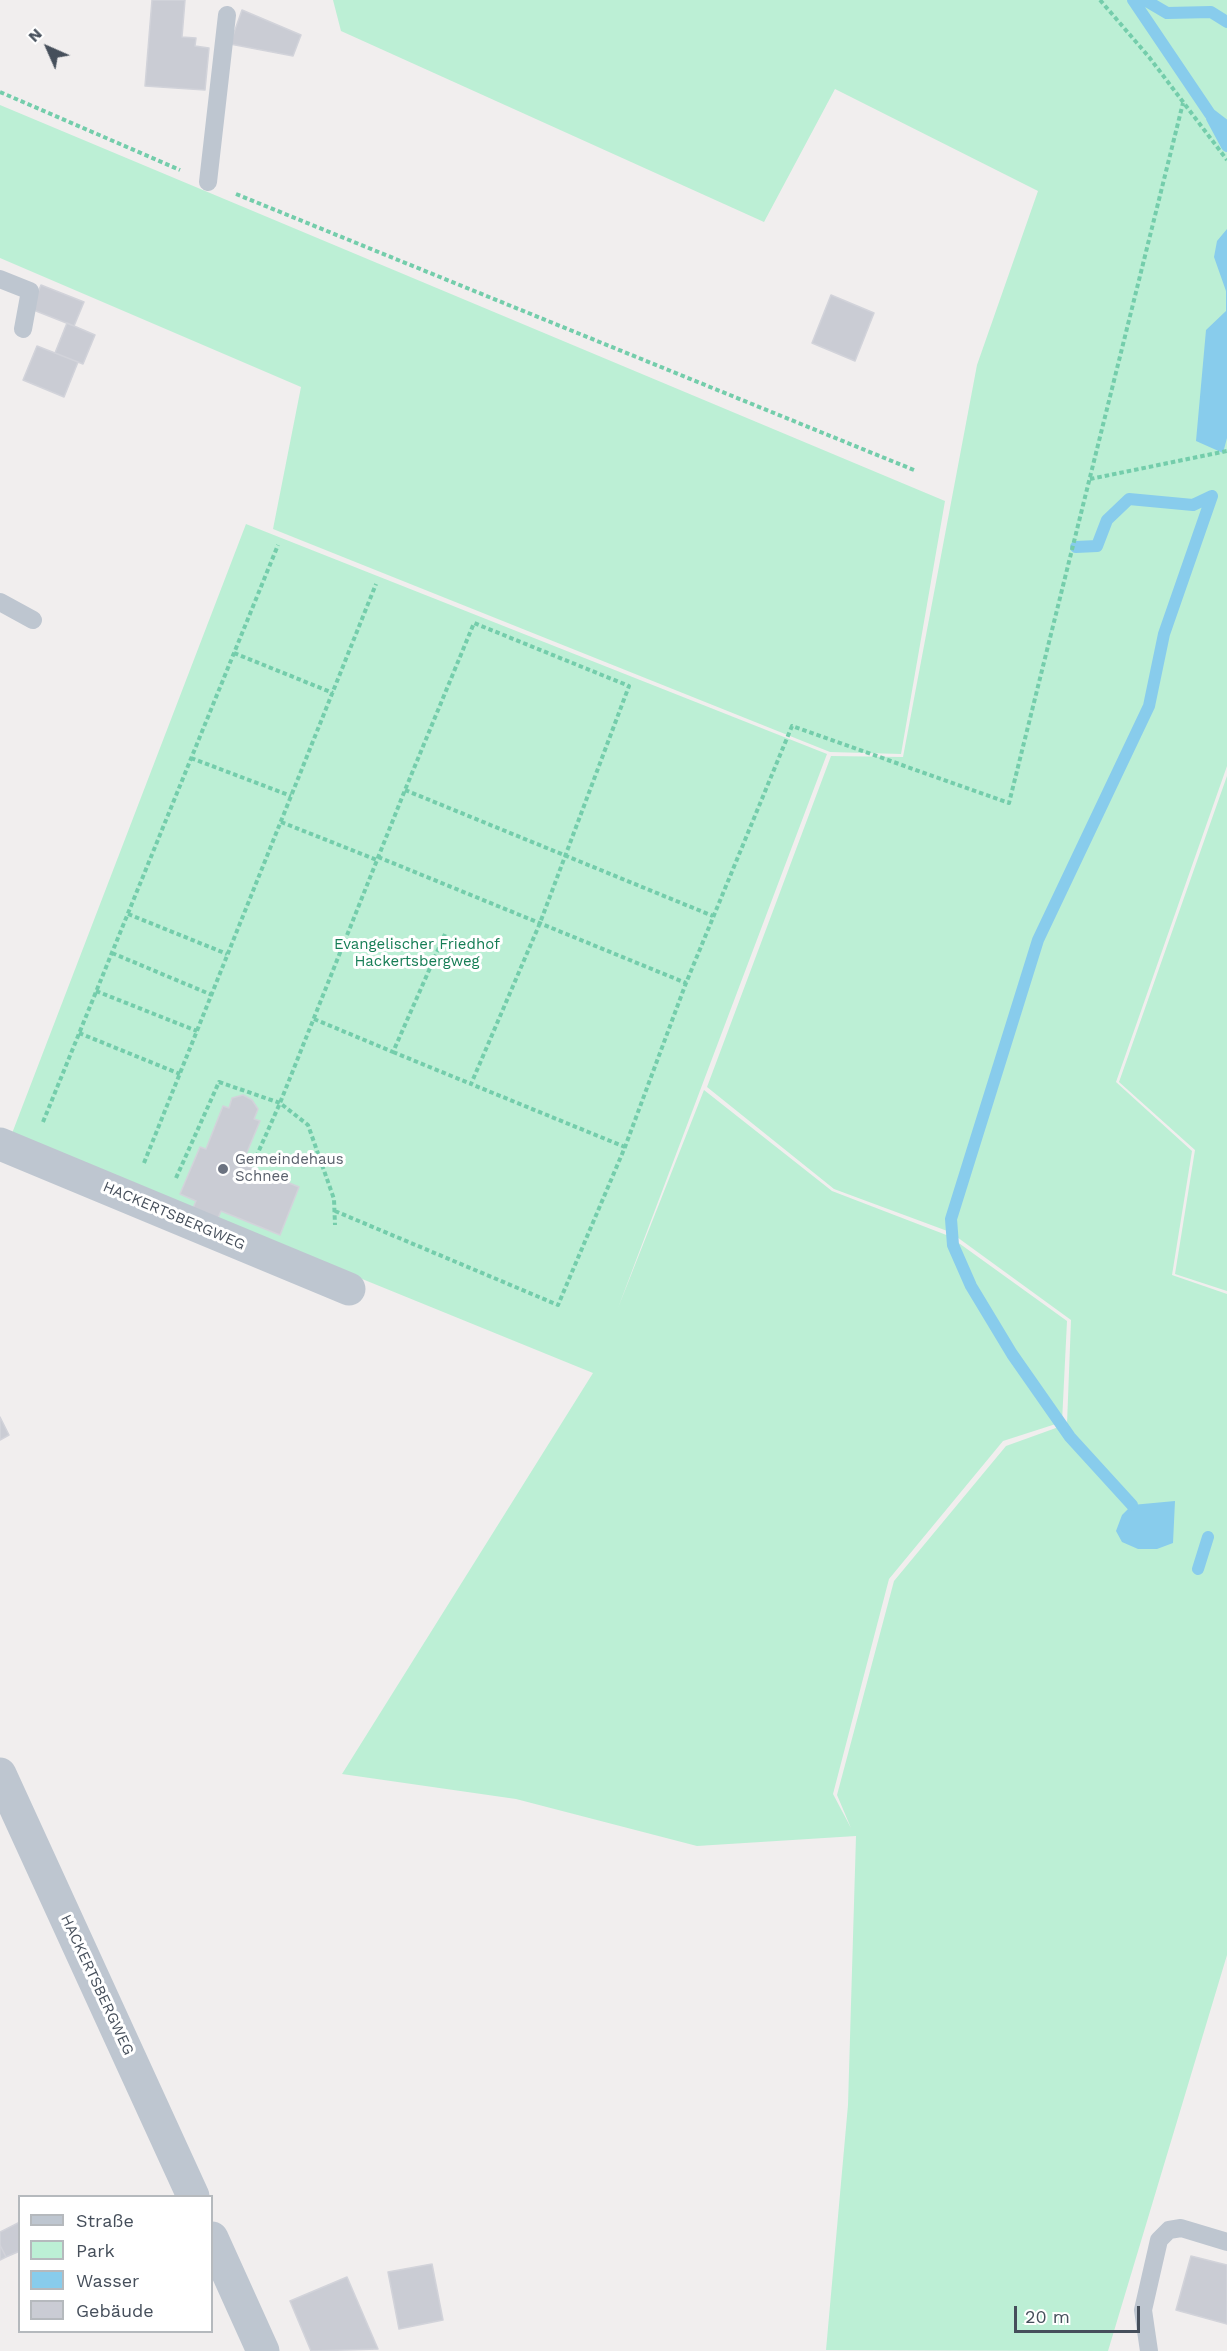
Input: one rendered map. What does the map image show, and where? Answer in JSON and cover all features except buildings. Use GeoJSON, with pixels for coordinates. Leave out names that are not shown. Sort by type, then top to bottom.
{"type":"FeatureCollection","features":[{"type":"Feature","properties":{"kind":"street","name":"HACKERTSBERGWEG"},"geometry":{"type":"LineString","coordinates":[[15,1150],[349,1288]]}},
{"type":"Feature","properties":{"kind":"street","name":"HACKERTSBERGWEG"},"geometry":{"type":"LineString","coordinates":[[0,1774],[193,2195]]}},
{"type":"Feature","properties":{"kind":"street"},"geometry":{"type":"LineString","coordinates":[[213,2240],[263,2351]]}},
{"type":"Feature","properties":{"kind":"lane"},"geometry":{"type":"LineString","coordinates":[[208,182],[227,15]]}},
{"type":"Feature","properties":{"kind":"lane"},"geometry":{"type":"LineString","coordinates":[[0,279],[30,291],[23,329]]}},
{"type":"Feature","properties":{"kind":"lane"},"geometry":{"type":"LineString","coordinates":[[0,602],[33,620]]}},
{"type":"Feature","properties":{"kind":"lane"},"geometry":{"type":"LineString","coordinates":[[1149,2351],[1143,2310],[1160,2240],[1169,2230],[1181,2228],[1227,2241]]}},
{"type":"Feature","properties":{"kind":"path"},"geometry":{"type":"LineString","coordinates":[[1100,0],[1149,57],[1227,160]]}},
{"type":"Feature","properties":{"kind":"path"},"geometry":{"type":"LineString","coordinates":[[0,92],[208,182],[914,470]]}},
{"type":"Feature","properties":{"kind":"path"},"geometry":{"type":"LineString","coordinates":[[335,1210],[558,1305],[625,1147],[686,983],[792,726],[1009,803],[1184,103]]}},
{"type":"Feature","properties":{"kind":"path"},"geometry":{"type":"LineString","coordinates":[[1090,479],[1227,451]]}},
{"type":"Feature","properties":{"kind":"path"},"geometry":{"type":"LineString","coordinates":[[15,1150],[79,1033],[278,544]]}},
{"type":"Feature","properties":{"kind":"path"},"geometry":{"type":"LineString","coordinates":[[130,1198],[376,584]]}},
{"type":"Feature","properties":{"kind":"path"},"geometry":{"type":"LineString","coordinates":[[253,1164],[280,1103],[474,623],[629,686],[540,923],[471,1084]]}},
{"type":"Feature","properties":{"kind":"path"},"geometry":{"type":"LineString","coordinates":[[234,653],[333,693]]}},
{"type":"Feature","properties":{"kind":"path"},"geometry":{"type":"LineString","coordinates":[[191,758],[291,796]]}},
{"type":"Feature","properties":{"kind":"path"},"geometry":{"type":"LineString","coordinates":[[405,790],[713,916]]}},
{"type":"Feature","properties":{"kind":"path"},"geometry":{"type":"LineString","coordinates":[[281,822],[540,923],[686,983]]}},
{"type":"Feature","properties":{"kind":"path"},"geometry":{"type":"LineString","coordinates":[[128,914],[228,954]]}},
{"type":"Feature","properties":{"kind":"path"},"geometry":{"type":"LineString","coordinates":[[393,1052],[446,934]]}},
{"type":"Feature","properties":{"kind":"path"},"geometry":{"type":"LineString","coordinates":[[112,953],[212,995]]}},
{"type":"Feature","properties":{"kind":"path"},"geometry":{"type":"LineString","coordinates":[[96,991],[197,1031]]}},
{"type":"Feature","properties":{"kind":"path"},"geometry":{"type":"LineString","coordinates":[[314,1019],[625,1147]]}},
{"type":"Feature","properties":{"kind":"path"},"geometry":{"type":"LineString","coordinates":[[79,1033],[180,1074]]}},
{"type":"Feature","properties":{"kind":"path"},"geometry":{"type":"LineString","coordinates":[[161,1211],[219,1082],[280,1103],[308,1125],[334,1199],[335,1225]]}},
{"type":"Feature","properties":{"kind":"green space","name":"Evangelischer Friedhof Hackertsbergweg"},"geometry":{"type":"Polygon","coordinates":[[[333,0],[1227,0],[1227,766],[1116,1082],[1192,1151],[1172,1275],[1227,1294],[1227,1955],[1108,2351],[826,2350],[848,2105],[856,1836],[697,1846],[516,1799],[342,1774],[593,1373],[11,1136],[246,524],[827,754],[618,1308],[704,1090],[832,1191],[949,1236],[1067,1321],[1062,1422],[1003,1441],[889,1579],[833,1794],[851,1828],[837,1795],[894,1581],[1006,1446],[1067,1424],[1071,1320],[950,1232],[834,1189],[707,1087],[831,756],[903,757],[977,365],[1038,191],[835,89],[764,222],[341,31],[333,0]]]}},
{"type":"Feature","properties":{"kind":"green space"},"geometry":{"type":"Polygon","coordinates":[[[0,105],[945,501],[901,754],[830,752],[273,529],[301,387],[0,258],[0,105]]]}},
{"type":"Feature","properties":{"kind":"green space"},"geometry":{"type":"Polygon","coordinates":[[[1227,776],[1227,1291],[1175,1274],[1195,1150],[1119,1082],[1227,776]]]}},
{"type":"Feature","properties":{"kind":"water"},"geometry":{"type":"Polygon","coordinates":[[[1227,229],[1227,438],[1223,453],[1196,441],[1206,330],[1226,311],[1226,291],[1214,257],[1217,241],[1227,229]]]}},
{"type":"Feature","properties":{"kind":"water"},"geometry":{"type":"Polygon","coordinates":[[[1175,1501],[1173,1543],[1157,1549],[1138,1549],[1122,1542],[1116,1531],[1122,1515],[1132,1505],[1175,1501]]]}},
{"type":"Feature","properties":{"kind":"waterway"},"geometry":{"type":"LineString","coordinates":[[1133,0],[1210,114],[1227,127]]}},
{"type":"Feature","properties":{"kind":"waterway"},"geometry":{"type":"LineString","coordinates":[[1145,0],[1167,13],[1211,12],[1227,22]]}},
{"type":"Feature","properties":{"kind":"waterway"},"geometry":{"type":"LineString","coordinates":[[1212,118],[1227,146]]}},
{"type":"Feature","properties":{"kind":"waterway"},"geometry":{"type":"LineString","coordinates":[[1076,547],[1097,546],[1107,520],[1129,499],[1193,505],[1212,496]]}},
{"type":"Feature","properties":{"kind":"waterway"},"geometry":{"type":"LineString","coordinates":[[1132,1505],[1070,1437],[1012,1354],[971,1286],[953,1245],[951,1219],[1038,940],[1149,706],[1164,634],[1212,496]]}},
{"type":"Feature","properties":{"kind":"waterway"},"geometry":{"type":"LineString","coordinates":[[1198,1569],[1208,1537]]}},
{"type":"Feature","properties":{"kind":"place","name":"Gemeindehaus Schnee"},"geometry":{"type":"Point","coordinates":[223,1169]}}]}
